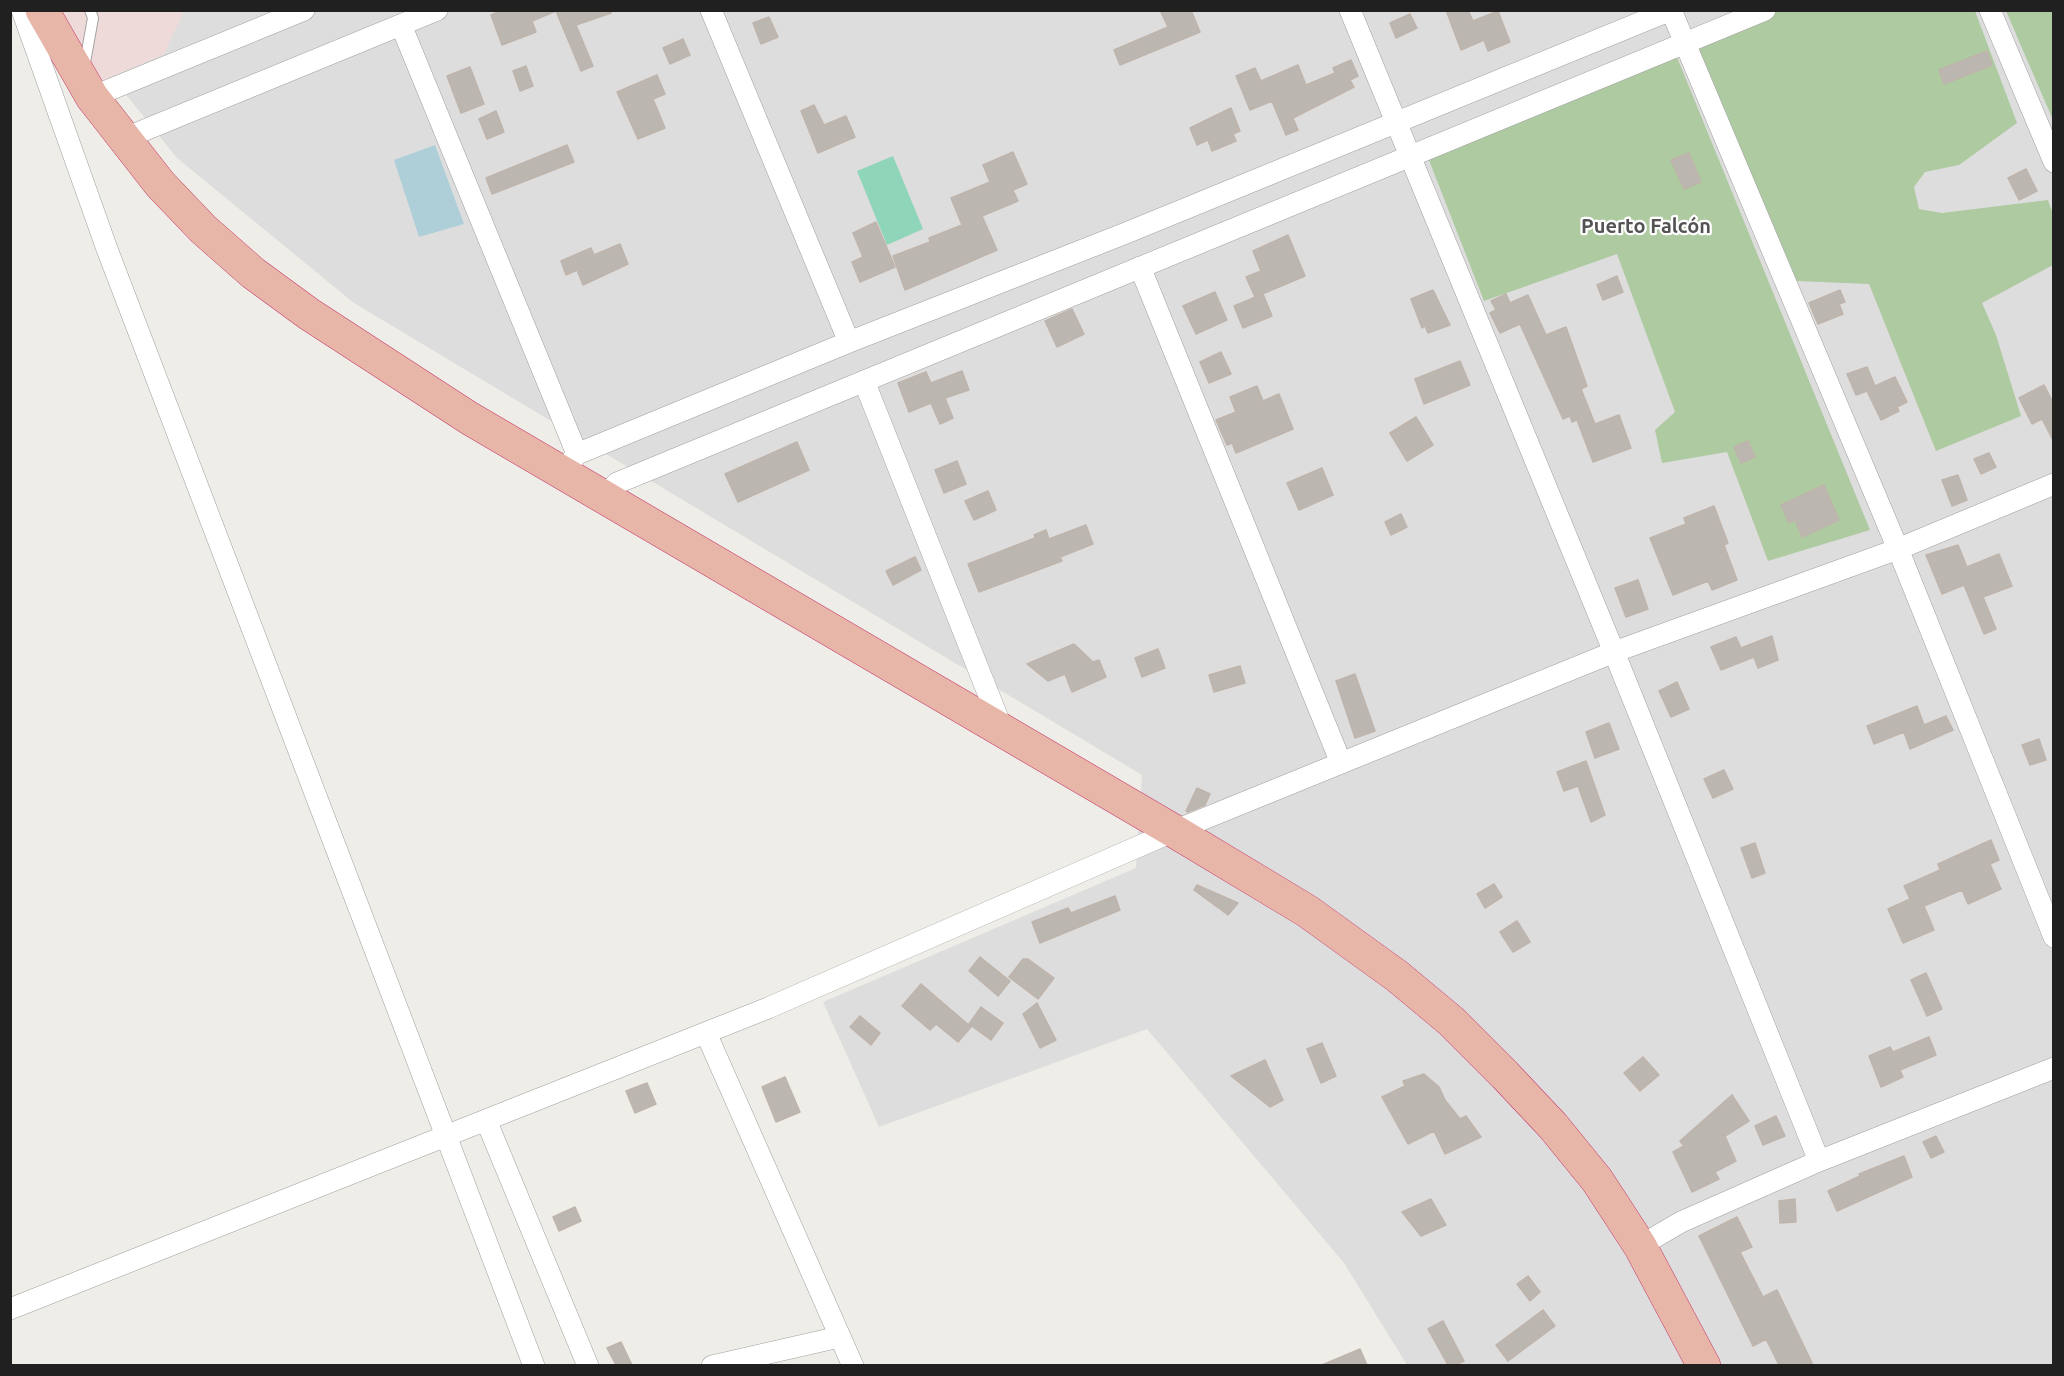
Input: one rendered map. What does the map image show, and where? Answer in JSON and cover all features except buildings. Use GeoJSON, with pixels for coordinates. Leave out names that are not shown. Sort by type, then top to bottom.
{"type":"FeatureCollection","features":[{"type":"Feature","properties":{"kind":"highway"},"geometry":{"type":"LineString","coordinates":[[42,10],[87,89],[123,139],[160,184],[203,229],[253,273],[309,314],[469,418],[569,463],[603,497],[1307,911],[1397,975],[1451,1021],[1553,1126],[1597,1180],[1640,1246],[1704,1365]]}},
{"type":"Feature","properties":{"kind":"street"},"geometry":{"type":"LineString","coordinates":[[22,10],[107,249],[448,1135],[534,1365]]}},
{"type":"Feature","properties":{"kind":"street"},"geometry":{"type":"LineString","coordinates":[[87,89],[304,10]]}},
{"type":"Feature","properties":{"kind":"street"},"geometry":{"type":"LineString","coordinates":[[123,139],[437,10]]}},
{"type":"Feature","properties":{"kind":"street"},"geometry":{"type":"LineString","coordinates":[[711,10],[849,342]]}},
{"type":"Feature","properties":{"kind":"street"},"geometry":{"type":"LineString","coordinates":[[1350,10],[1614,652],[1819,1161]]}},
{"type":"Feature","properties":{"kind":"street"},"geometry":{"type":"LineString","coordinates":[[603,497],[617,483],[1765,10]]}},
{"type":"Feature","properties":{"kind":"street"},"geometry":{"type":"LineString","coordinates":[[1990,10],[2054,162]]}},
{"type":"Feature","properties":{"kind":"street"},"geometry":{"type":"LineString","coordinates":[[401,25],[569,463],[849,342],[1671,11],[1898,549],[2054,938]]}},
{"type":"Feature","properties":{"kind":"street"},"geometry":{"type":"LineString","coordinates":[[1140,267],[1341,764]]}},
{"type":"Feature","properties":{"kind":"street"},"geometry":{"type":"LineString","coordinates":[[864,381],[1003,731]]}},
{"type":"Feature","properties":{"kind":"street"},"geometry":{"type":"LineString","coordinates":[[10,1308],[706,1033],[1174,831],[1614,652],[1898,549],[2054,484]]}},
{"type":"Feature","properties":{"kind":"street"},"geometry":{"type":"LineString","coordinates":[[706,1033],[853,1365]]}},
{"type":"Feature","properties":{"kind":"street"},"geometry":{"type":"LineString","coordinates":[[1640,1246],[1681,1222],[1819,1161],[2054,1068]]}},
{"type":"Feature","properties":{"kind":"street"},"geometry":{"type":"LineString","coordinates":[[486,1120],[588,1365]]}},
{"type":"Feature","properties":{"kind":"street"},"geometry":{"type":"LineString","coordinates":[[712,1365],[839,1337]]}},
{"type":"Feature","properties":{"kind":"lane"},"geometry":{"type":"LineString","coordinates":[[87,89],[93,18],[90,10]]}},
{"type":"Feature","properties":{"kind":"shaded area"},"geometry":{"type":"Polygon","coordinates":[[[57,11],[184,11],[164,54],[95,84],[57,11]]]}},
{"type":"Feature","properties":{"kind":"shaded area","name":"Puerto Falcón"},"geometry":{"type":"Polygon","coordinates":[[[85,11],[2053,11],[2053,1365],[1407,1365],[1344,1263],[1147,1029],[879,1127],[823,1002],[1136,868],[1142,775],[354,303],[177,158],[110,75],[85,11]]]}},
{"type":"Feature","properties":{"kind":"green space"},"geometry":{"type":"Polygon","coordinates":[[[1771,11],[1975,11],[2017,123],[1959,165],[1925,172],[1914,187],[1919,209],[1942,213],[2048,200],[2053,214],[2053,265],[1982,303],[1996,335],[2021,416],[1936,451],[1869,284],[1797,281],[1695,42],[1771,11]]]}},
{"type":"Feature","properties":{"kind":"green space"},"geometry":{"type":"Polygon","coordinates":[[[2006,11],[2053,11],[2053,120],[2006,11]]]}},
{"type":"Feature","properties":{"kind":"green space"},"geometry":{"type":"Polygon","coordinates":[[[1674,50],[1870,530],[1768,561],[1727,452],[1662,463],[1655,430],[1675,412],[1617,254],[1484,301],[1425,150],[1674,50]]]}},
{"type":"Feature","properties":{"kind":"green space"},"geometry":{"type":"Polygon","coordinates":[[[893,156],[923,229],[887,245],[857,171],[893,156]]]}},
{"type":"Feature","properties":{"kind":"water"},"geometry":{"type":"Polygon","coordinates":[[[435,145],[464,224],[419,237],[394,160],[435,145]]]}},
{"type":"Feature","properties":{"kind":"district","name":"Puerto Falcón"},"geometry":{"type":"Point","coordinates":[1646,226]}}]}
